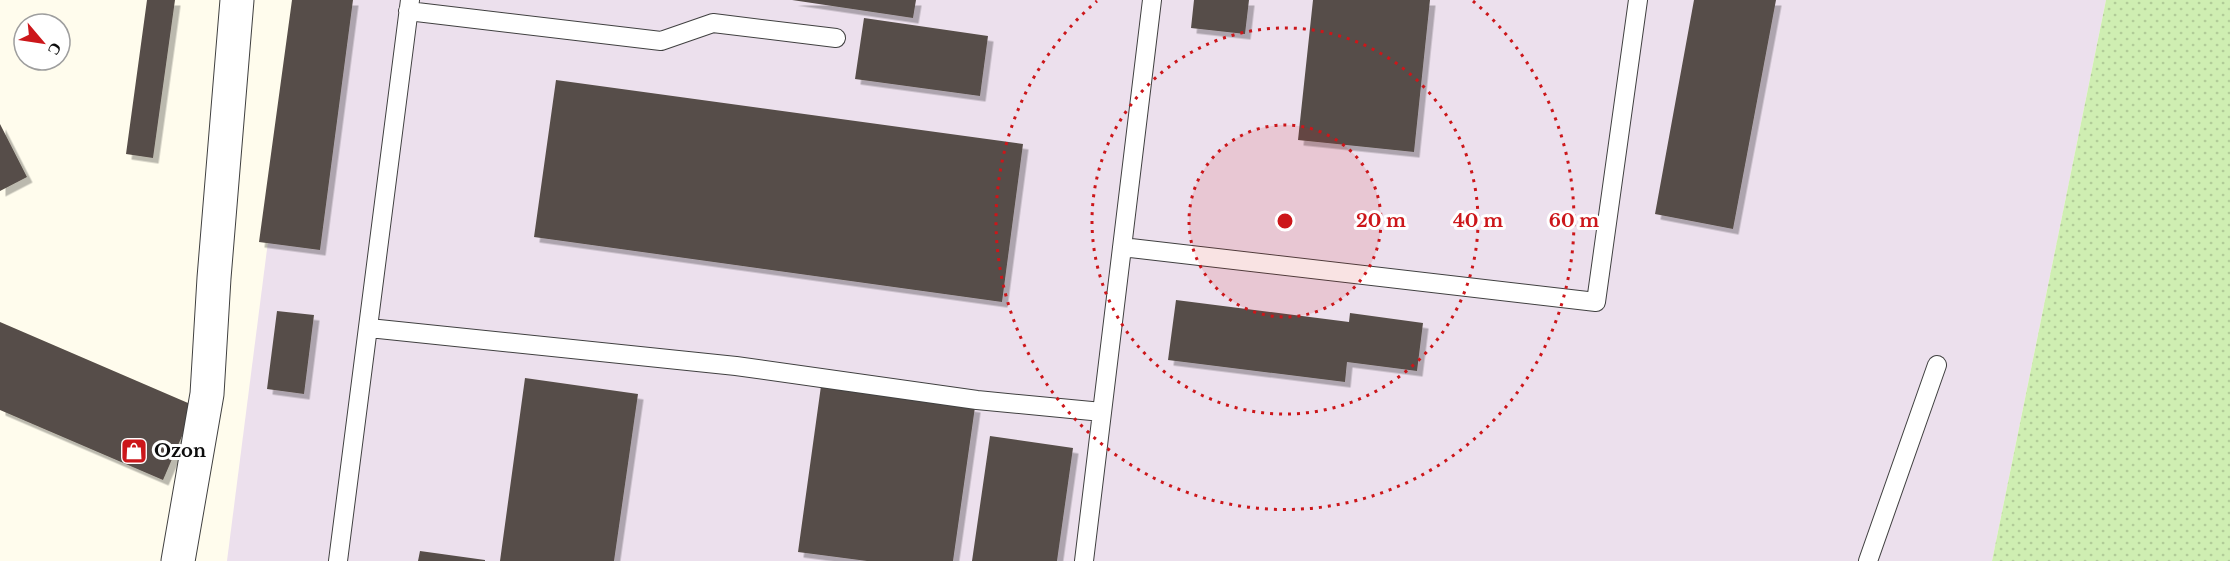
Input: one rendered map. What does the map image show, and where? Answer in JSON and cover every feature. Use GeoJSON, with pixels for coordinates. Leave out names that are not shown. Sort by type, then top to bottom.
{"type":"FeatureCollection","features":[{"type":"Feature","properties":{"kind":"street"},"geometry":{"type":"LineString","coordinates":[[178,561],[207,394],[214,266],[237,0]]}},
{"type":"Feature","properties":{"kind":"lane"},"geometry":{"type":"LineString","coordinates":[[1084,561],[1152,0]]}},
{"type":"Feature","properties":{"kind":"lane"},"geometry":{"type":"LineString","coordinates":[[1122,247],[1596,302],[1638,0]]}},
{"type":"Feature","properties":{"kind":"lane"},"geometry":{"type":"LineString","coordinates":[[338,561],[409,6],[661,41],[713,23],[836,38]]}},
{"type":"Feature","properties":{"kind":"lane"},"geometry":{"type":"LineString","coordinates":[[369,328],[736,366],[976,400],[1102,412]]}},
{"type":"Feature","properties":{"kind":"lane"},"geometry":{"type":"LineString","coordinates":[[1868,561],[1937,365]]}},
{"type":"Feature","properties":{"kind":"shaded area"},"geometry":{"type":"Polygon","coordinates":[[[299,0],[2106,0],[1992,561],[227,561],[299,0]]]}},
{"type":"Feature","properties":{"kind":"green space"},"geometry":{"type":"Polygon","coordinates":[[[2106,0],[2230,0],[2230,561],[1992,561],[2106,0]]]}},
{"type":"Feature","properties":{"kind":"building"},"geometry":{"type":"Polygon","coordinates":[[[147,0],[175,0],[153,158],[126,154],[147,0]]]}},
{"type":"Feature","properties":{"kind":"building"},"geometry":{"type":"Polygon","coordinates":[[[292,0],[353,0],[320,250],[259,242],[292,0]]]}},
{"type":"Feature","properties":{"kind":"building"},"geometry":{"type":"Polygon","coordinates":[[[792,0],[916,0],[913,18],[792,0]]]}},
{"type":"Feature","properties":{"kind":"building"},"geometry":{"type":"Polygon","coordinates":[[[1194,0],[1249,0],[1245,34],[1191,28],[1194,0]]]}},
{"type":"Feature","properties":{"kind":"building"},"geometry":{"type":"Polygon","coordinates":[[[1313,0],[1430,0],[1414,152],[1298,140],[1313,0]]]}},
{"type":"Feature","properties":{"kind":"building"},"geometry":{"type":"Polygon","coordinates":[[[1694,0],[1776,0],[1733,229],[1655,214],[1694,0]]]}},
{"type":"Feature","properties":{"kind":"building"},"geometry":{"type":"Polygon","coordinates":[[[864,18],[988,36],[980,96],[855,79],[864,18]]]}},
{"type":"Feature","properties":{"kind":"building"},"geometry":{"type":"Polygon","coordinates":[[[556,80],[1023,144],[1002,302],[534,237],[556,80]]]}},
{"type":"Feature","properties":{"kind":"building"},"geometry":{"type":"Polygon","coordinates":[[[0,124],[27,177],[0,191],[0,124]]]}},
{"type":"Feature","properties":{"kind":"building"},"geometry":{"type":"Polygon","coordinates":[[[1176,300],[1349,322],[1350,313],[1423,323],[1417,371],[1347,362],[1345,382],[1168,360],[1176,300]]]}},
{"type":"Feature","properties":{"kind":"building"},"geometry":{"type":"Polygon","coordinates":[[[277,311],[314,315],[304,394],[267,389],[277,311]]]}},
{"type":"Feature","properties":{"kind":"building"},"geometry":{"type":"Polygon","coordinates":[[[0,322],[195,406],[163,480],[0,410],[0,322]]]}},
{"type":"Feature","properties":{"kind":"building"},"geometry":{"type":"Polygon","coordinates":[[[525,378],[638,394],[614,561],[500,561],[525,378]]]}},
{"type":"Feature","properties":{"kind":"building"},"geometry":{"type":"Polygon","coordinates":[[[821,386],[975,407],[953,561],[867,561],[798,552],[821,386]]]}},
{"type":"Feature","properties":{"kind":"building"},"geometry":{"type":"Polygon","coordinates":[[[990,436],[1073,448],[1057,561],[972,561],[990,436]]]}},
{"type":"Feature","properties":{"kind":"building"},"geometry":{"type":"Polygon","coordinates":[[[420,551],[485,560],[485,561],[418,561],[420,551]]]}},
{"type":"Feature","properties":{"kind":"place","name":"Ozon"},"geometry":{"type":"Point","coordinates":[134,451]}}]}
